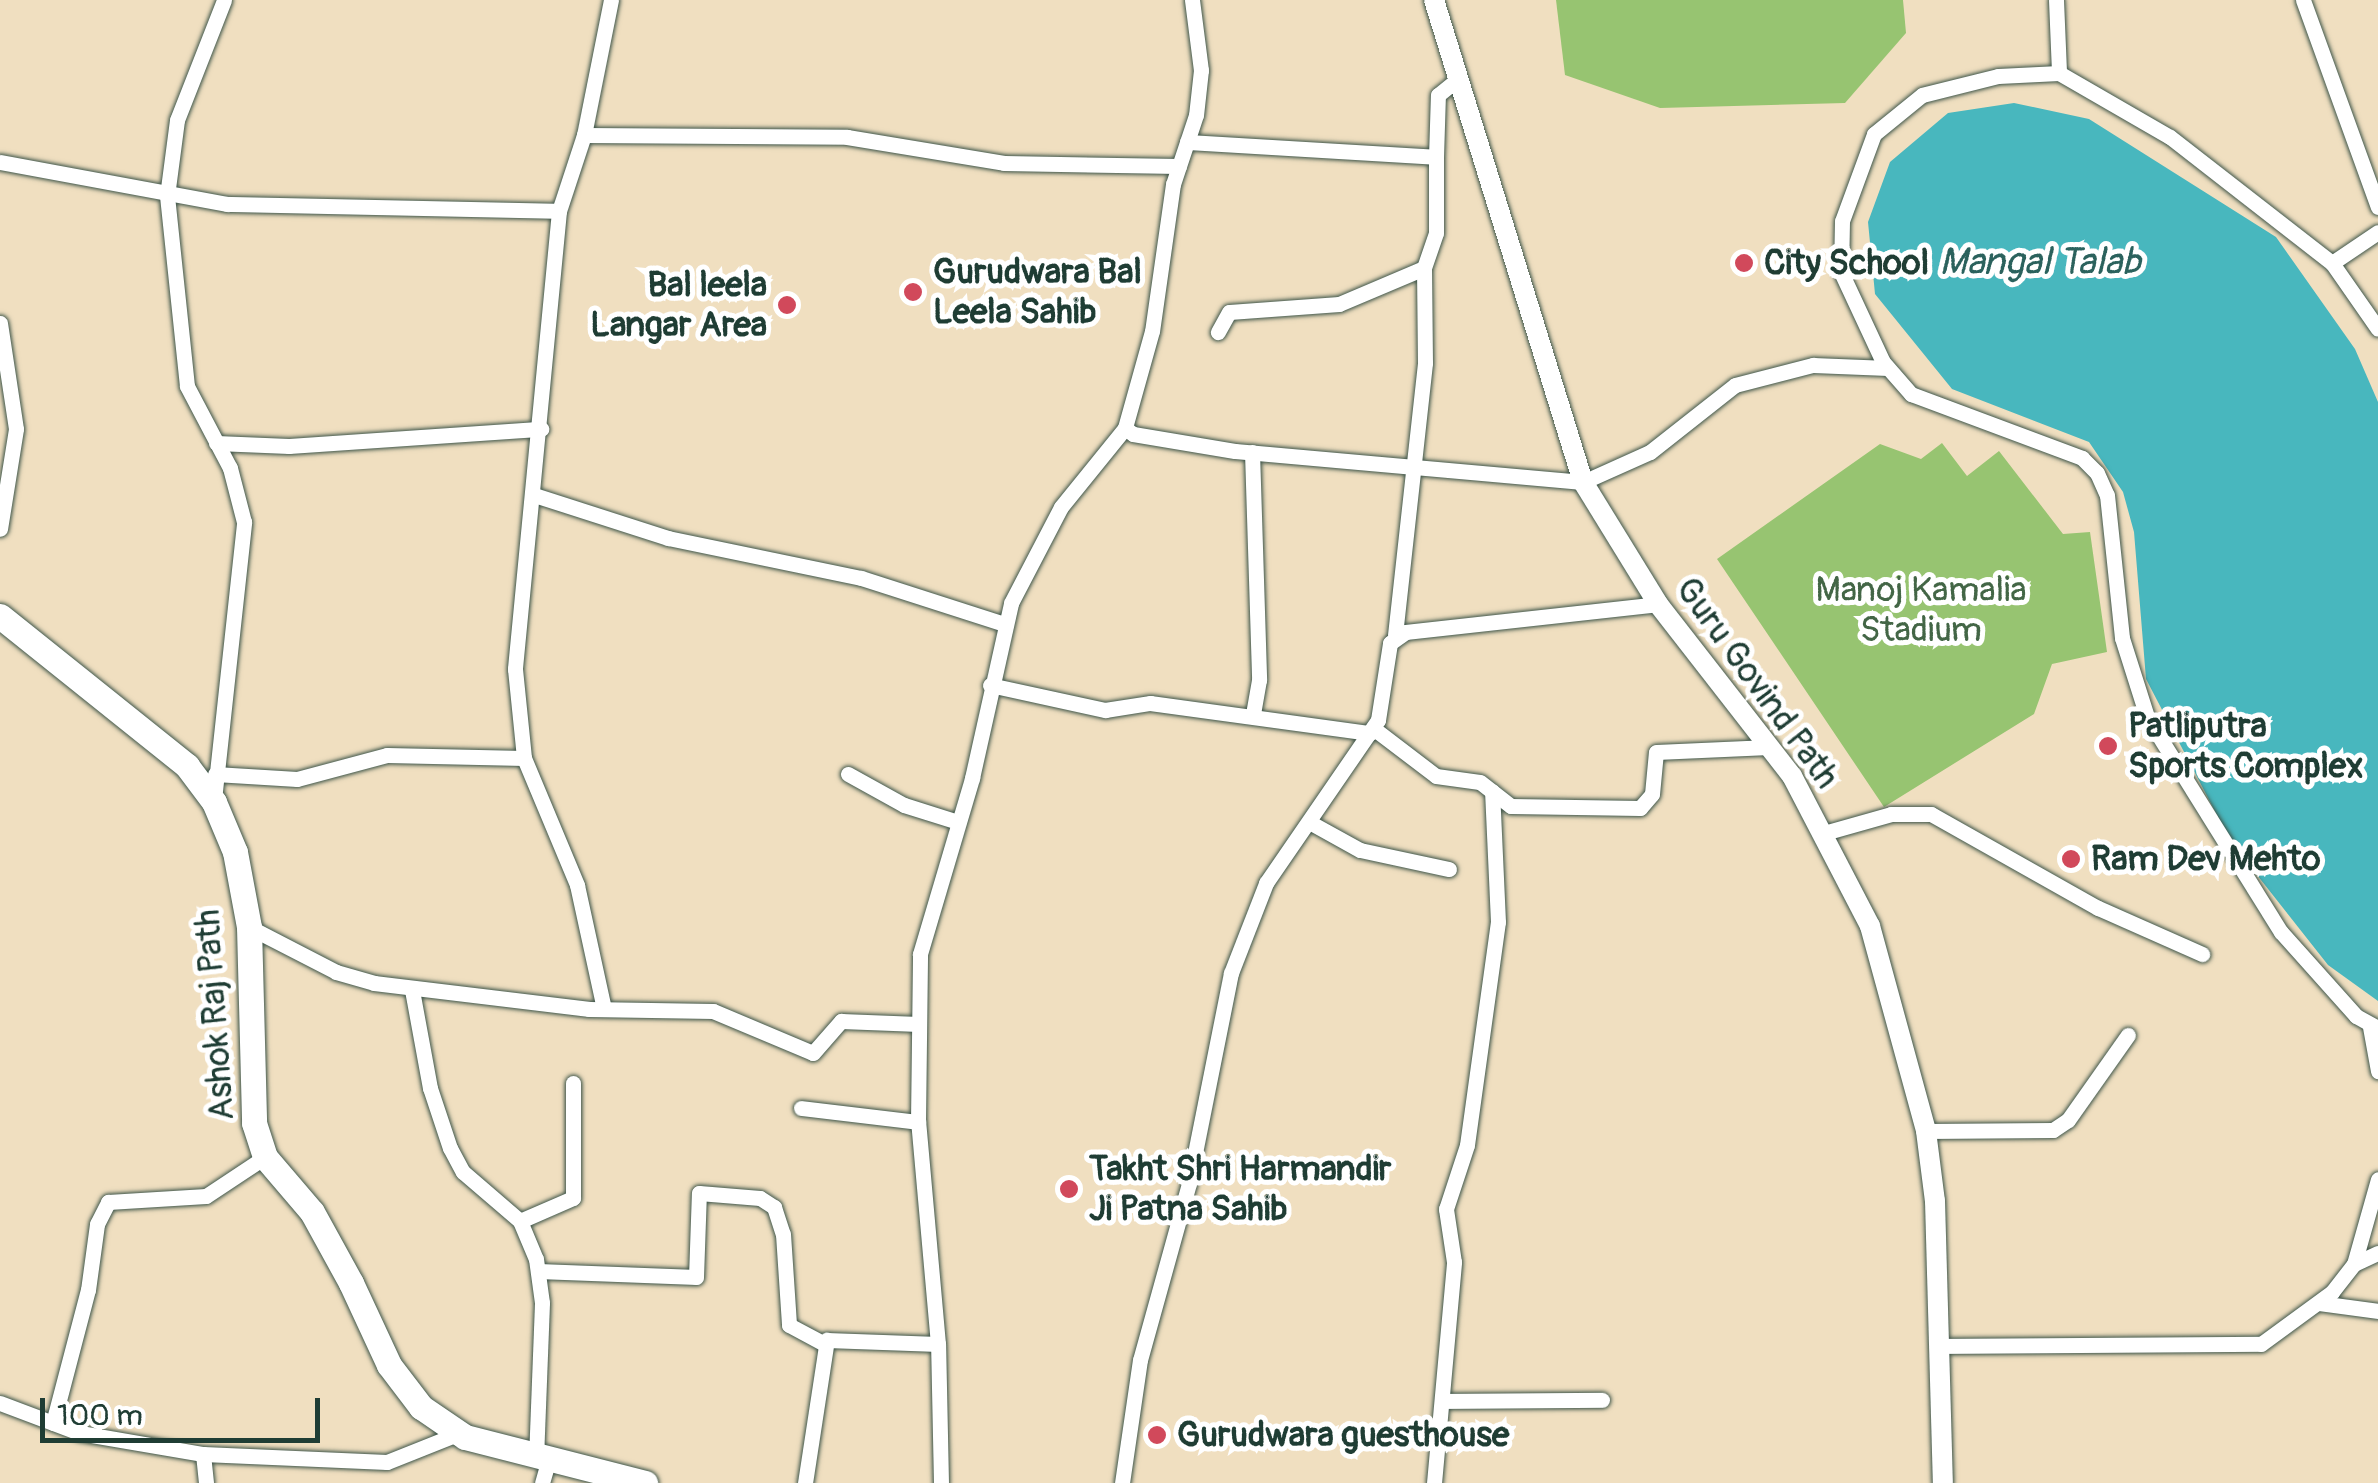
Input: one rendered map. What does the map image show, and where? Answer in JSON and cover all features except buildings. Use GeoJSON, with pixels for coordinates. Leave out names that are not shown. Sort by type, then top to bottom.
{"type":"FeatureCollection","features":[{"type":"Feature","properties":{"kind":"main road","name":"Ashok Raj Path"},"geometry":{"type":"LineString","coordinates":[[0,616],[186,766],[214,802],[235,852],[249,927],[254,1122],[265,1157],[312,1212],[389,1365],[421,1407],[460,1433],[542,1468],[645,1483]]}},
{"type":"Feature","properties":{"kind":"street"},"geometry":{"type":"LineString","coordinates":[[214,802],[244,535],[230,468],[196,410],[182,358],[167,196],[177,120],[224,0]]}},
{"type":"Feature","properties":{"kind":"street"},"geometry":{"type":"LineString","coordinates":[[604,1009],[577,885],[524,758],[516,635],[541,429],[559,211],[584,135],[610,0]]}},
{"type":"Feature","properties":{"kind":"street"},"geometry":{"type":"LineString","coordinates":[[941,1483],[938,1344],[918,1122],[920,954],[958,822],[1004,624],[1044,533],[1125,428],[1152,331],[1179,166],[1200,70],[1192,0]]}},
{"type":"Feature","properties":{"kind":"street","name":"Guru Govind Path"},"geometry":{"type":"LineString","coordinates":[[1434,0],[1583,482],[1658,604],[1769,746],[1824,834],[1870,926],[1926,1131],[1943,1483]]}},
{"type":"Feature","properties":{"kind":"street"},"geometry":{"type":"LineString","coordinates":[[2056,0],[2060,73]]}},
{"type":"Feature","properties":{"kind":"street"},"geometry":{"type":"LineString","coordinates":[[2302,0],[2378,208]]}},
{"type":"Feature","properties":{"kind":"street"},"geometry":{"type":"LineString","coordinates":[[2378,329],[2332,262],[2170,137],[2060,73],[1998,76],[1922,95],[1874,134],[1842,221],[1842,272],[1888,368],[1911,394],[2082,458],[2098,473],[2107,495],[2122,638],[2147,718],[2281,932],[2374,1028],[2378,1071]]}},
{"type":"Feature","properties":{"kind":"street"},"geometry":{"type":"LineString","coordinates":[[1122,1483],[1140,1360],[1189,1183],[1224,996],[1266,883],[1312,823],[1343,762],[1372,731],[1396,636],[1428,311],[1424,268],[1436,233],[1438,95],[1459,78]]}},
{"type":"Feature","properties":{"kind":"street"},"geometry":{"type":"LineString","coordinates":[[584,135],[847,138],[1004,163],[1179,166]]}},
{"type":"Feature","properties":{"kind":"street"},"geometry":{"type":"LineString","coordinates":[[1187,142],[1436,156]]}},
{"type":"Feature","properties":{"kind":"street"},"geometry":{"type":"LineString","coordinates":[[0,162],[167,196],[270,208],[559,211]]}},
{"type":"Feature","properties":{"kind":"street"},"geometry":{"type":"LineString","coordinates":[[2332,262],[2378,232]]}},
{"type":"Feature","properties":{"kind":"street"},"geometry":{"type":"LineString","coordinates":[[1218,332],[1230,312],[1339,304],[1424,268]]}},
{"type":"Feature","properties":{"kind":"street"},"geometry":{"type":"LineString","coordinates":[[0,323],[16,429],[0,529]]}},
{"type":"Feature","properties":{"kind":"street"},"geometry":{"type":"LineString","coordinates":[[1125,428],[1145,439],[1252,452],[1583,482],[1650,452],[1735,384],[1813,365],[1888,368]]}},
{"type":"Feature","properties":{"kind":"street"},"geometry":{"type":"LineString","coordinates":[[216,443],[289,446],[541,429]]}},
{"type":"Feature","properties":{"kind":"street"},"geometry":{"type":"LineString","coordinates":[[1252,452],[1259,680],[1253,714]]}},
{"type":"Feature","properties":{"kind":"street"},"geometry":{"type":"LineString","coordinates":[[534,494],[668,538],[842,573],[1004,624]]}},
{"type":"Feature","properties":{"kind":"street"},"geometry":{"type":"LineString","coordinates":[[1396,636],[1658,604]]}},
{"type":"Feature","properties":{"kind":"street"},"geometry":{"type":"LineString","coordinates":[[990,685],[1105,710],[1150,703],[1372,731],[1436,776],[1480,782],[1511,806],[1640,808],[1652,794],[1650,766],[1656,752],[1769,746]]}},
{"type":"Feature","properties":{"kind":"street"},"geometry":{"type":"LineString","coordinates":[[215,774],[297,778],[386,754],[524,758]]}},
{"type":"Feature","properties":{"kind":"street"},"geometry":{"type":"LineString","coordinates":[[848,774],[904,805],[958,822]]}},
{"type":"Feature","properties":{"kind":"street"},"geometry":{"type":"LineString","coordinates":[[1434,1483],[1454,1262],[1446,1209],[1466,1145],[1498,922],[1492,791]]}},
{"type":"Feature","properties":{"kind":"street"},"geometry":{"type":"LineString","coordinates":[[1824,834],[1892,814],[1931,814],[2098,908],[2202,954]]}},
{"type":"Feature","properties":{"kind":"street"},"geometry":{"type":"LineString","coordinates":[[1312,823],[1360,850],[1449,869]]}},
{"type":"Feature","properties":{"kind":"street"},"geometry":{"type":"LineString","coordinates":[[249,927],[336,972],[412,990],[604,1009],[714,1011],[813,1052],[841,1021],[919,1024]]}},
{"type":"Feature","properties":{"kind":"street"},"geometry":{"type":"LineString","coordinates":[[412,990],[430,1088],[450,1148],[463,1172],[520,1222],[539,1272],[542,1468]]}},
{"type":"Feature","properties":{"kind":"street"},"geometry":{"type":"LineString","coordinates":[[1926,1131],[2053,1130],[2068,1120],[2128,1034]]}},
{"type":"Feature","properties":{"kind":"street"},"geometry":{"type":"LineString","coordinates":[[520,1222],[573,1198],[572,1083]]}},
{"type":"Feature","properties":{"kind":"street"},"geometry":{"type":"LineString","coordinates":[[802,1108],[918,1122]]}},
{"type":"Feature","properties":{"kind":"street"},"geometry":{"type":"LineString","coordinates":[[53,1423],[88,1290],[97,1224],[108,1202],[206,1196],[265,1157]]}},
{"type":"Feature","properties":{"kind":"street"},"geometry":{"type":"LineString","coordinates":[[2354,1264],[2378,1179]]}},
{"type":"Feature","properties":{"kind":"street"},"geometry":{"type":"LineString","coordinates":[[539,1272],[696,1277],[699,1193],[760,1198],[774,1208],[782,1234],[789,1325],[824,1344],[854,1337],[938,1344]]}},
{"type":"Feature","properties":{"kind":"street"},"geometry":{"type":"LineString","coordinates":[[1939,1346],[2237,1348],[2271,1338],[2319,1303],[2354,1264],[2378,1254]]}},
{"type":"Feature","properties":{"kind":"street"},"geometry":{"type":"LineString","coordinates":[[2319,1303],[2378,1311]]}},
{"type":"Feature","properties":{"kind":"street"},"geometry":{"type":"LineString","coordinates":[[805,1483],[824,1344]]}},
{"type":"Feature","properties":{"kind":"street"},"geometry":{"type":"LineString","coordinates":[[1443,1400],[1602,1400]]}},
{"type":"Feature","properties":{"kind":"street"},"geometry":{"type":"LineString","coordinates":[[0,1402],[53,1423],[203,1454],[387,1462],[460,1433]]}},
{"type":"Feature","properties":{"kind":"street"},"geometry":{"type":"LineString","coordinates":[[203,1454],[206,1483]]}},
{"type":"Feature","properties":{"kind":"green space"},"geometry":{"type":"Polygon","coordinates":[[[1556,0],[1903,0],[1906,33],[1845,103],[1660,108],[1565,75],[1556,0]]]}},
{"type":"Feature","properties":{"kind":"green space","name":"Manoj Kamalia Stadium"},"geometry":{"type":"Polygon","coordinates":[[[1942,443],[1967,476],[1999,451],[2063,534],[2090,532],[2107,652],[2052,664],[2034,714],[1884,807],[1717,559],[1880,444],[1921,459],[1942,443]]]}},
{"type":"Feature","properties":{"kind":"water","name":"Mangal Talab"},"geometry":{"type":"Polygon","coordinates":[[[2014,103],[2089,119],[2276,237],[2355,349],[2378,402],[2378,1001],[2328,965],[2231,842],[2146,679],[2134,532],[2123,492],[2089,442],[1952,389],[1875,294],[1868,222],[1890,162],[1948,113],[2014,103]]]}},
{"type":"Feature","properties":{"kind":"place","name":"City School"},"geometry":{"type":"Point","coordinates":[1744,263]}},
{"type":"Feature","properties":{"kind":"place","name":"Gurudwara Bal Leela Sahib"},"geometry":{"type":"Point","coordinates":[913,292]}},
{"type":"Feature","properties":{"kind":"place","name":"Bal leela Langar Area"},"geometry":{"type":"Point","coordinates":[787,305]}},
{"type":"Feature","properties":{"kind":"place","name":"Patliputra Sports Complex"},"geometry":{"type":"Point","coordinates":[2108,746]}},
{"type":"Feature","properties":{"kind":"place","name":"Ram Dev Mehto"},"geometry":{"type":"Point","coordinates":[2071,859]}},
{"type":"Feature","properties":{"kind":"place","name":"Takht Shri Harmandir Ji Patna Sahib"},"geometry":{"type":"Point","coordinates":[1069,1189]}},
{"type":"Feature","properties":{"kind":"place","name":"Gurudwara guesthouse"},"geometry":{"type":"Point","coordinates":[1157,1435]}}]}
